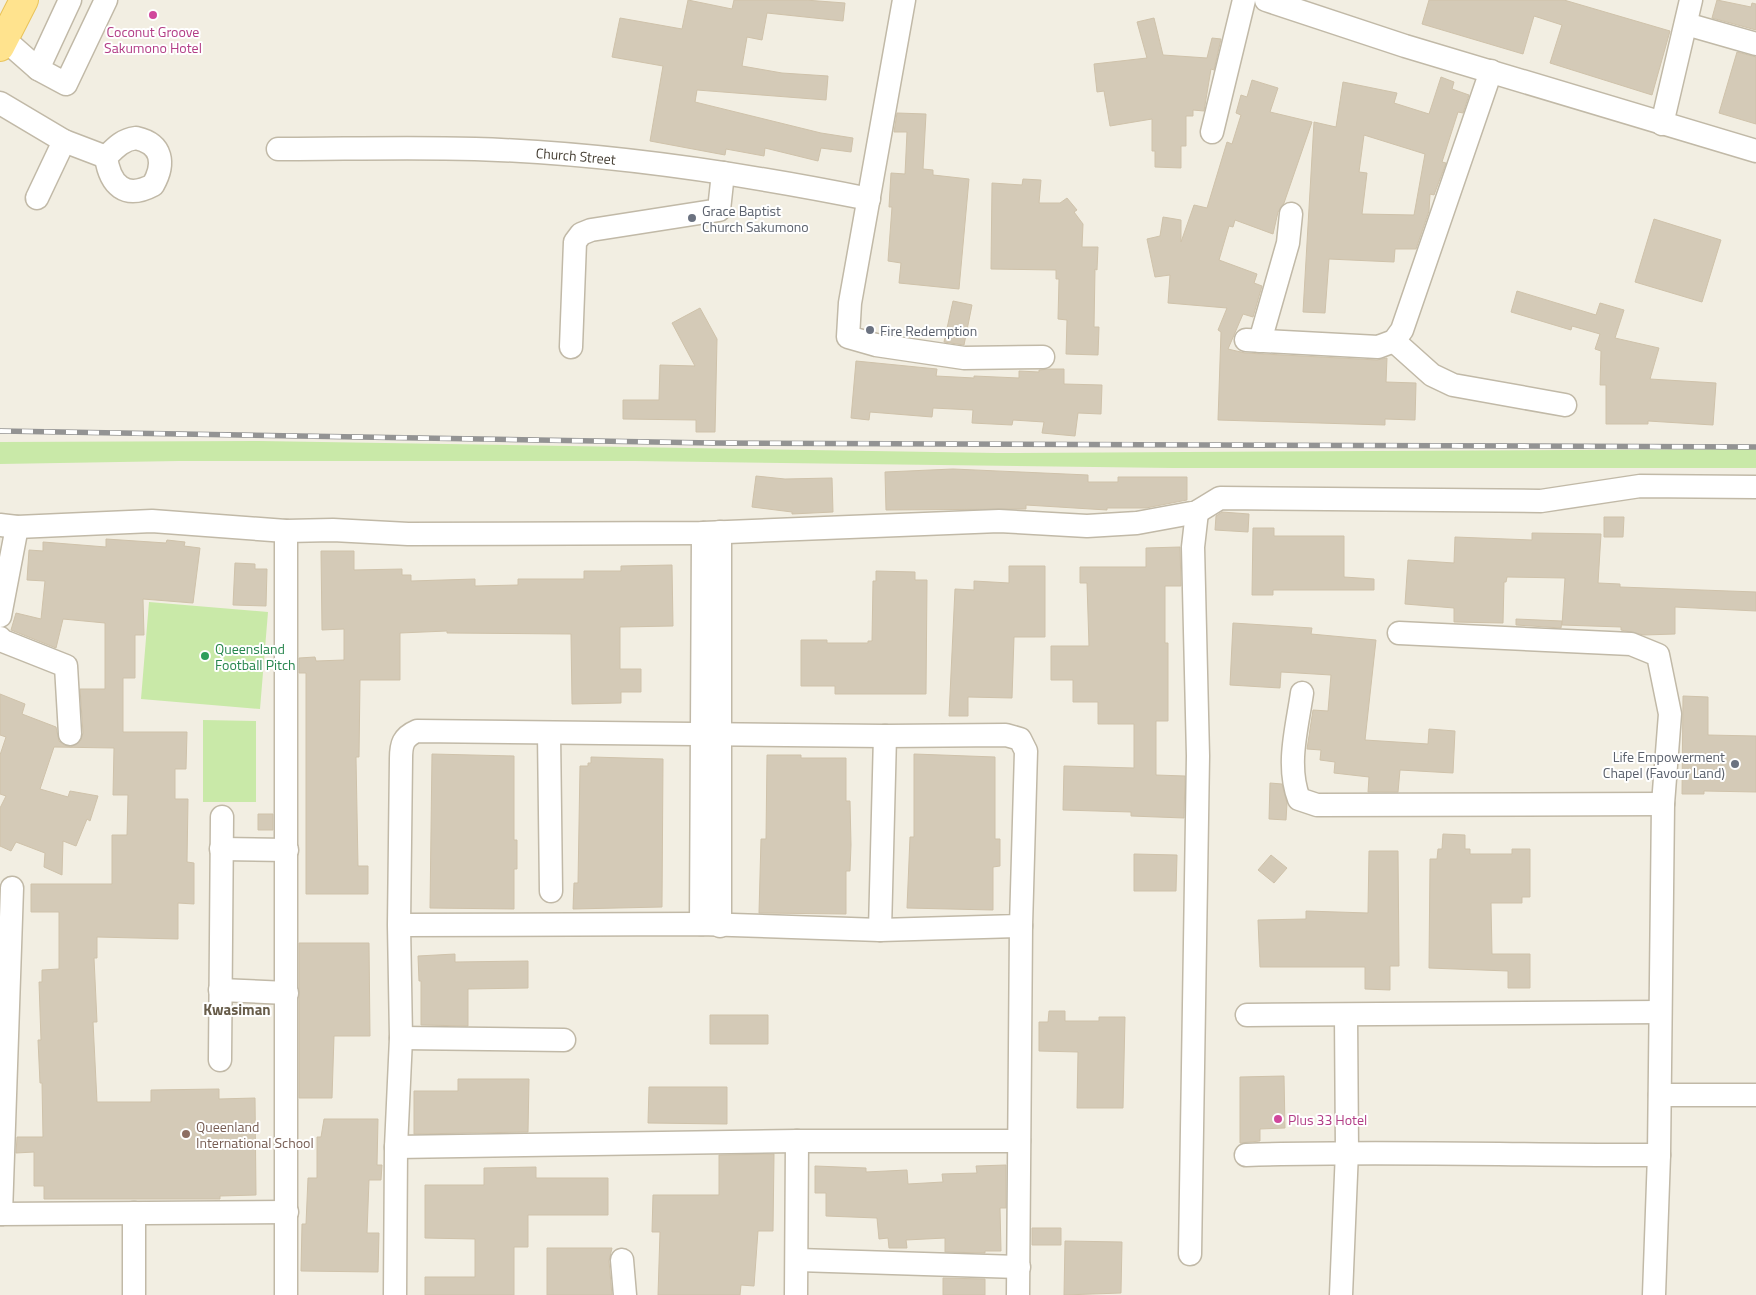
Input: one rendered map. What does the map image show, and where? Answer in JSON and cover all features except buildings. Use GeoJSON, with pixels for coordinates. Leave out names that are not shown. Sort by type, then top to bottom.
{"type":"FeatureCollection","features":[{"type":"Feature","properties":{"kind":"main road"},"geometry":{"type":"LineString","coordinates":[[2,43],[24,0]]}},
{"type":"Feature","properties":{"kind":"street"},"geometry":{"type":"LineString","coordinates":[[38,69],[70,0]]}},
{"type":"Feature","properties":{"kind":"street"},"geometry":{"type":"LineString","coordinates":[[2,43],[38,69],[66,84],[106,0]]}},
{"type":"Feature","properties":{"kind":"street"},"geometry":{"type":"LineString","coordinates":[[904,0],[850,303],[848,337],[876,345],[964,358],[1043,357]]}},
{"type":"Feature","properties":{"kind":"street"},"geometry":{"type":"LineString","coordinates":[[1212,132],[1244,0]]}},
{"type":"Feature","properties":{"kind":"street"},"geometry":{"type":"LineString","coordinates":[[1266,0],[1405,46],[1756,151]]}},
{"type":"Feature","properties":{"kind":"street"},"geometry":{"type":"LineString","coordinates":[[1662,124],[1691,0]]}},
{"type":"Feature","properties":{"kind":"street"},"geometry":{"type":"LineString","coordinates":[[1686,24],[1756,44]]}},
{"type":"Feature","properties":{"kind":"street"},"geometry":{"type":"LineString","coordinates":[[1291,214],[1288,243],[1253,341],[1378,347],[1394,341],[1402,330],[1491,71]]}},
{"type":"Feature","properties":{"kind":"street"},"geometry":{"type":"LineString","coordinates":[[0,103],[64,141],[106,157]]}},
{"type":"Feature","properties":{"kind":"street"},"geometry":{"type":"LineString","coordinates":[[37,198],[64,141]]}},
{"type":"Feature","properties":{"kind":"street","name":"Church Street"},"geometry":{"type":"LineString","coordinates":[[278,149],[476,149],[587,157],[723,172],[788,183],[868,200]]}},
{"type":"Feature","properties":{"kind":"street"},"geometry":{"type":"LineString","coordinates":[[571,347],[575,242],[580,234],[591,230],[718,210],[723,172]]}},
{"type":"Feature","properties":{"kind":"street"},"geometry":{"type":"LineString","coordinates":[[1394,341],[1432,376],[1453,385],[1565,404]]}},
{"type":"Feature","properties":{"kind":"street"},"geometry":{"type":"LineString","coordinates":[[0,616],[8,526],[152,521],[286,531],[333,530],[408,534],[712,532],[1000,521],[1086,526],[1136,523],[1197,512],[1220,498],[1541,501],[1640,486],[1756,487]]}},
{"type":"Feature","properties":{"kind":"street"},"geometry":{"type":"LineString","coordinates":[[1190,1254],[1198,756],[1193,547],[1197,512]]}},
{"type":"Feature","properties":{"kind":"street"},"geometry":{"type":"LineString","coordinates":[[286,531],[286,1295]]}},
{"type":"Feature","properties":{"kind":"street"},"geometry":{"type":"LineString","coordinates":[[711,925],[712,532]]}},
{"type":"Feature","properties":{"kind":"street"},"geometry":{"type":"LineString","coordinates":[[1399,633],[1631,644],[1658,655],[1670,714],[1663,804],[1659,1155],[1654,1295]]}},
{"type":"Feature","properties":{"kind":"street"},"geometry":{"type":"LineString","coordinates":[[0,638],[3,641],[66,666],[70,734]]}},
{"type":"Feature","properties":{"kind":"street"},"geometry":{"type":"LineString","coordinates":[[1302,693],[1292,767],[1293,782],[1299,798],[1316,805],[1663,804]]}},
{"type":"Feature","properties":{"kind":"street"},"geometry":{"type":"LineString","coordinates":[[396,1295],[396,1147],[401,1038],[399,925],[401,752],[407,736],[417,731],[885,736],[1006,735],[1020,740],[1026,751],[1027,766],[1021,926],[1018,1295]]}},
{"type":"Feature","properties":{"kind":"street"},"geometry":{"type":"LineString","coordinates":[[549,733],[551,891]]}},
{"type":"Feature","properties":{"kind":"street"},"geometry":{"type":"LineString","coordinates":[[880,930],[885,736]]}},
{"type":"Feature","properties":{"kind":"street"},"geometry":{"type":"LineString","coordinates":[[220,1060],[222,817]]}},
{"type":"Feature","properties":{"kind":"street"},"geometry":{"type":"LineString","coordinates":[[221,849],[287,850]]}},
{"type":"Feature","properties":{"kind":"street"},"geometry":{"type":"LineString","coordinates":[[12,888],[0,1214],[287,1212]]}},
{"type":"Feature","properties":{"kind":"street"},"geometry":{"type":"LineString","coordinates":[[399,925],[711,925],[880,930],[1021,926]]}},
{"type":"Feature","properties":{"kind":"street"},"geometry":{"type":"LineString","coordinates":[[220,990],[287,993]]}},
{"type":"Feature","properties":{"kind":"street"},"geometry":{"type":"LineString","coordinates":[[1247,1015],[1660,1012]]}},
{"type":"Feature","properties":{"kind":"street"},"geometry":{"type":"LineString","coordinates":[[1341,1295],[1347,1152],[1346,1015]]}},
{"type":"Feature","properties":{"kind":"street"},"geometry":{"type":"LineString","coordinates":[[401,1038],[564,1040]]}},
{"type":"Feature","properties":{"kind":"street"},"geometry":{"type":"LineString","coordinates":[[1660,1095],[1756,1095]]}},
{"type":"Feature","properties":{"kind":"street"},"geometry":{"type":"LineString","coordinates":[[396,1147],[797,1141],[1019,1141]]}},
{"type":"Feature","properties":{"kind":"street"},"geometry":{"type":"LineString","coordinates":[[796,1295],[798,1260],[797,1141]]}},
{"type":"Feature","properties":{"kind":"street"},"geometry":{"type":"LineString","coordinates":[[1246,1154],[1347,1152],[1521,1156],[1659,1155]]}},
{"type":"Feature","properties":{"kind":"street"},"geometry":{"type":"LineString","coordinates":[[134,1213],[134,1295]]}},
{"type":"Feature","properties":{"kind":"street"},"geometry":{"type":"LineString","coordinates":[[622,1260],[625,1295]]}},
{"type":"Feature","properties":{"kind":"street"},"geometry":{"type":"LineString","coordinates":[[798,1260],[1019,1268]]}},
{"type":"Feature","properties":{"kind":"green space"},"geometry":{"type":"Polygon","coordinates":[[[259,441],[997,453],[1756,449],[1756,468],[1173,468],[635,461],[179,461],[0,464],[0,442],[259,441]]]}},
{"type":"Feature","properties":{"kind":"green space","name":"Queensland Football Pitch"},"geometry":{"type":"Polygon","coordinates":[[[149,602],[268,612],[260,709],[141,699],[149,602]]]}},
{"type":"Feature","properties":{"kind":"green space"},"geometry":{"type":"Polygon","coordinates":[[[203,720],[256,721],[256,802],[203,802],[203,720]]]}},
{"type":"Feature","properties":{"kind":"railway"},"geometry":{"type":"LineString","coordinates":[[0,431],[713,443],[1756,447]]}},
{"type":"Feature","properties":{"kind":"place","name":"Coconut Groove Sakumono Hotel"},"geometry":{"type":"Point","coordinates":[153,15]}},
{"type":"Feature","properties":{"kind":"place","name":"Grace Baptist Church Sakumono"},"geometry":{"type":"Point","coordinates":[692,218]}},
{"type":"Feature","properties":{"kind":"place","name":"Fire Redemption"},"geometry":{"type":"Point","coordinates":[870,330]}},
{"type":"Feature","properties":{"kind":"place","name":"Queensland Football Pitch"},"geometry":{"type":"Point","coordinates":[205,656]}},
{"type":"Feature","properties":{"kind":"place","name":"Life Empowerment Chapel (Favour Land)"},"geometry":{"type":"Point","coordinates":[1735,764]}},
{"type":"Feature","properties":{"kind":"place","name":"Plus 33 Hotel"},"geometry":{"type":"Point","coordinates":[1278,1119]}},
{"type":"Feature","properties":{"kind":"place","name":"Queenland International School"},"geometry":{"type":"Point","coordinates":[186,1134]}},
{"type":"Feature","properties":{"kind":"district","name":"Kwasiman"},"geometry":{"type":"Point","coordinates":[237,1009]}}]}
